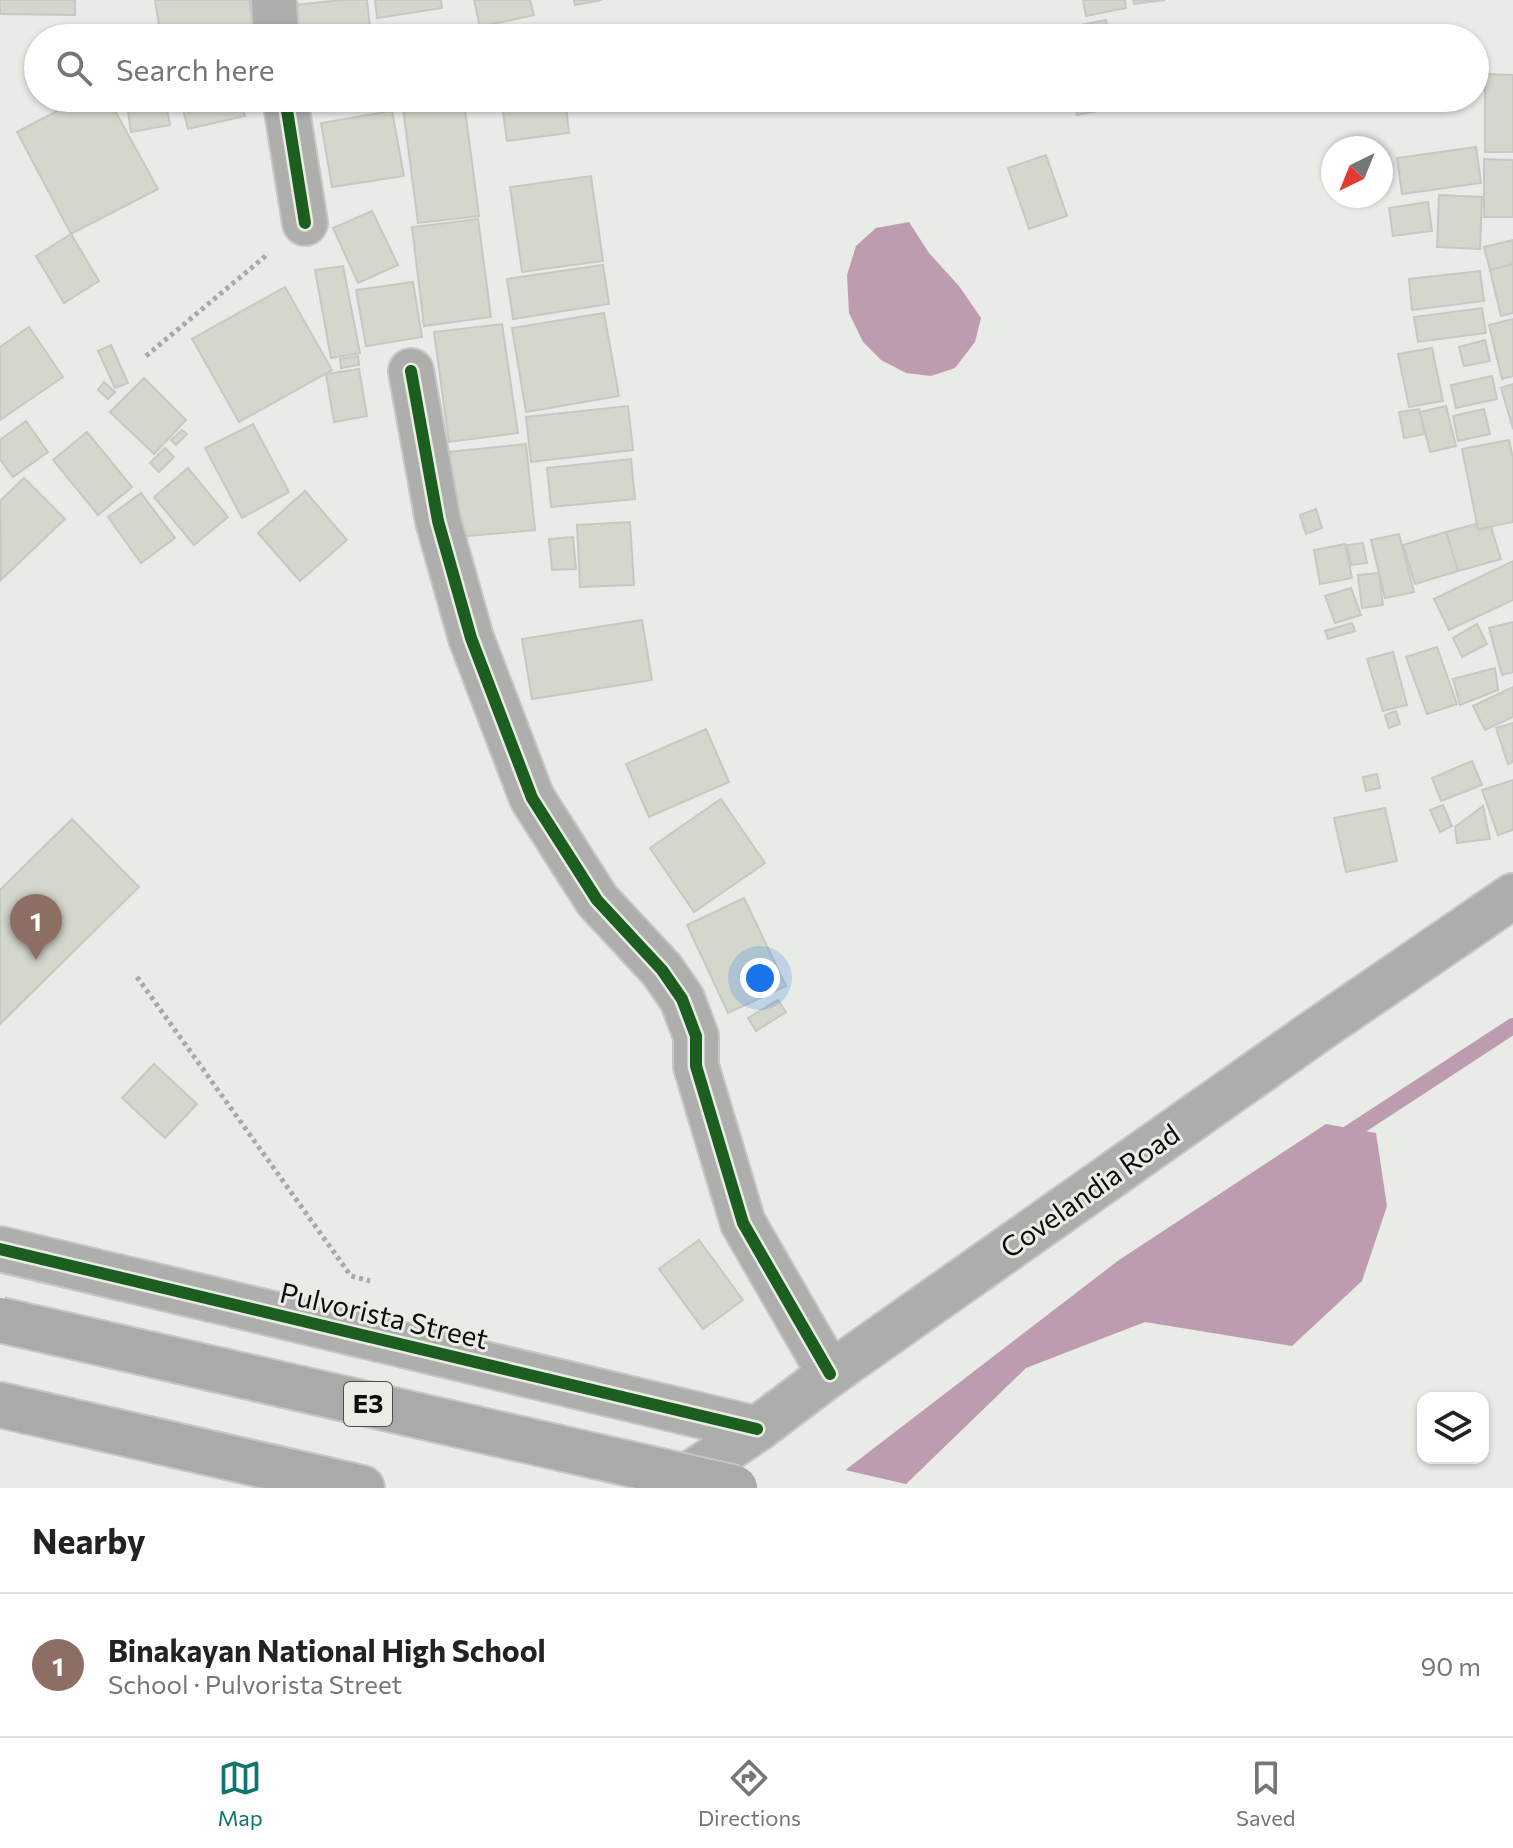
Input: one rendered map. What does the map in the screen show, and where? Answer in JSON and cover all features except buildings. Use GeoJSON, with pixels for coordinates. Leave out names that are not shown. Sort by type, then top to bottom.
{"type":"FeatureCollection","features":[{"type":"Feature","properties":{"kind":"highway","name":"E3"},"geometry":{"type":"LineString","coordinates":[[0,1320],[735,1488]]}},
{"type":"Feature","properties":{"kind":"highway"},"geometry":{"type":"LineString","coordinates":[[0,1405],[362,1488]]}},
{"type":"Feature","properties":{"kind":"main road","name":"Covelandia Road"},"geometry":{"type":"LineString","coordinates":[[670,1488],[1319,1029],[1513,896]]}},
{"type":"Feature","properties":{"kind":"street"},"geometry":{"type":"LineString","coordinates":[[274,0],[275,24]]}},
{"type":"Feature","properties":{"kind":"street"},"geometry":{"type":"LineString","coordinates":[[287,112],[305,223]]}},
{"type":"Feature","properties":{"kind":"street"},"geometry":{"type":"LineString","coordinates":[[411,371],[442,536],[471,638],[532,798],[597,900],[662,970],[682,999],[696,1036],[696,1066],[743,1223],[830,1374]]}},
{"type":"Feature","properties":{"kind":"street","name":"Pulvorista Street"},"geometry":{"type":"LineString","coordinates":[[0,1249],[757,1429]]}},
{"type":"Feature","properties":{"kind":"path"},"geometry":{"type":"LineString","coordinates":[[146,356],[305,223]]}},
{"type":"Feature","properties":{"kind":"path"},"geometry":{"type":"LineString","coordinates":[[137,977],[351,1276],[381,1285]]}},
{"type":"Feature","properties":{"kind":"shaded area"},"geometry":{"type":"Polygon","coordinates":[[[909,222],[929,253],[959,286],[981,318],[975,342],[955,368],[931,376],[906,373],[881,360],[863,342],[849,313],[847,275],[856,246],[876,228],[909,222]]]}},
{"type":"Feature","properties":{"kind":"shaded area"},"geometry":{"type":"Polygon","coordinates":[[[1326,1124],[1376,1133],[1387,1206],[1362,1281],[1292,1346],[1145,1322],[1026,1368],[902,1488],[822,1488],[1119,1260],[1326,1124]]]}},
{"type":"Feature","properties":{"kind":"pier"},"geometry":{"type":"Polygon","coordinates":[[[841,1469],[910,1485],[907,1488],[818,1488],[841,1469]]]}},
{"type":"Feature","properties":{"kind":"waterway"},"geometry":{"type":"LineString","coordinates":[[1337,1141],[1513,1026]]}},
{"type":"Feature","properties":{"kind":"cycle path"},"geometry":{"type":"LineString","coordinates":[[287,112],[305,223]]}},
{"type":"Feature","properties":{"kind":"cycle path"},"geometry":{"type":"LineString","coordinates":[[411,371],[438,521],[471,638],[532,798],[597,900],[662,970],[682,999],[696,1036],[696,1066],[743,1223],[830,1374]]}},
{"type":"Feature","properties":{"kind":"cycle path"},"geometry":{"type":"LineString","coordinates":[[0,1249],[757,1429]]}},
{"type":"Feature","properties":{"kind":"place","name":"Binakayan National High School"},"geometry":{"type":"Point","coordinates":[36,960]}}]}
